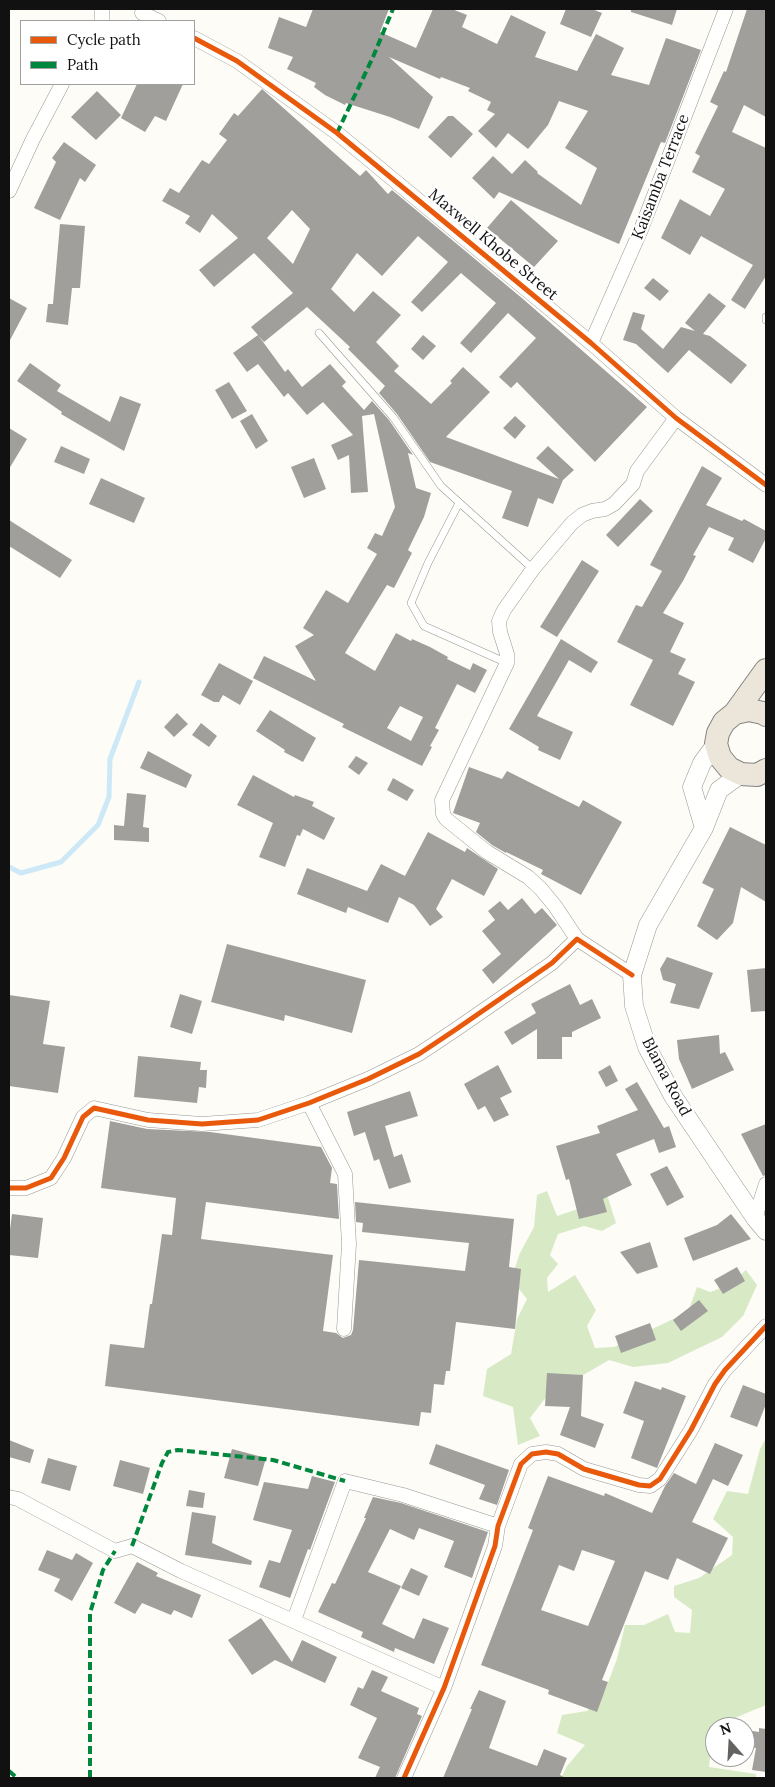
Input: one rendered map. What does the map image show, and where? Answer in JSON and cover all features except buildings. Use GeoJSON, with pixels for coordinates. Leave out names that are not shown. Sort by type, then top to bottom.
{"type":"FeatureCollection","features":[{"type":"Feature","properties":{"kind":"highway"},"geometry":{"type":"LineString","coordinates":[[758,773],[728,768],[720,757],[716,744],[718,733],[724,722],[735,713],[766,670]]}},
{"type":"Feature","properties":{"kind":"highway"},"geometry":{"type":"LineString","coordinates":[[735,713],[749,710],[766,715]]}},
{"type":"Feature","properties":{"kind":"street","name":"Kaisamba Terrace"},"geometry":{"type":"LineString","coordinates":[[590,343],[640,232],[726,9]]}},
{"type":"Feature","properties":{"kind":"street"},"geometry":{"type":"LineString","coordinates":[[141,14],[156,20]]}},
{"type":"Feature","properties":{"kind":"street","name":"Maxwell Khobe Street"},"geometry":{"type":"LineString","coordinates":[[195,39],[237,61],[337,132],[590,343],[676,418],[766,485]]}},
{"type":"Feature","properties":{"kind":"street"},"geometry":{"type":"LineString","coordinates":[[9,190],[61,85]]}},
{"type":"Feature","properties":{"kind":"street"},"geometry":{"type":"LineString","coordinates":[[632,975],[577,939],[541,889],[528,877],[487,852],[446,819],[441,806],[444,793],[508,663],[499,621],[504,610],[533,569],[572,523],[582,515],[605,509],[614,504],[633,484],[637,471],[676,418]]}},
{"type":"Feature","properties":{"kind":"street"},"geometry":{"type":"LineString","coordinates":[[704,828],[692,787],[702,763],[716,744]]}},
{"type":"Feature","properties":{"kind":"street","name":"Blama Road"},"geometry":{"type":"LineString","coordinates":[[758,773],[719,790],[704,828],[648,925],[632,975],[634,1006],[647,1047],[673,1096],[761,1225]]}},
{"type":"Feature","properties":{"kind":"street"},"geometry":{"type":"LineString","coordinates":[[9,1188],[26,1188],[51,1178],[64,1158],[83,1117],[94,1108],[148,1120],[202,1124],[258,1120],[309,1103],[368,1079],[419,1054],[552,963],[577,939]]}},
{"type":"Feature","properties":{"kind":"street"},"geometry":{"type":"LineString","coordinates":[[309,1103],[345,1174],[349,1244],[344,1328]]}},
{"type":"Feature","properties":{"kind":"street"},"geometry":{"type":"LineString","coordinates":[[761,1225],[766,1184]]}},
{"type":"Feature","properties":{"kind":"street"},"geometry":{"type":"LineString","coordinates":[[404,1778],[444,1688],[495,1546],[498,1526],[521,1464],[532,1454],[546,1452],[558,1454],[584,1469],[639,1485],[650,1486],[660,1480],[725,1370],[766,1326]]}},
{"type":"Feature","properties":{"kind":"street"},"geometry":{"type":"LineString","coordinates":[[294,1620],[345,1481],[403,1495],[498,1526]]}},
{"type":"Feature","properties":{"kind":"street"},"geometry":{"type":"LineString","coordinates":[[9,1497],[115,1551],[132,1546],[181,1571],[444,1688]]}},
{"type":"Feature","properties":{"kind":"lane"},"geometry":{"type":"LineString","coordinates":[[318,333],[393,417],[441,486],[533,569]]}},
{"type":"Feature","properties":{"kind":"lane"},"geometry":{"type":"LineString","coordinates":[[459,503],[428,563],[411,603],[424,626],[508,663]]}},
{"type":"Feature","properties":{"kind":"green space"},"geometry":{"type":"Polygon","coordinates":[[[603,1182],[616,1223],[602,1231],[584,1226],[558,1234],[550,1255],[558,1264],[547,1278],[548,1292],[575,1275],[596,1310],[587,1326],[595,1348],[614,1347],[688,1312],[697,1287],[710,1292],[727,1286],[746,1270],[757,1285],[743,1316],[722,1337],[668,1363],[633,1367],[609,1360],[573,1381],[553,1388],[530,1418],[540,1436],[518,1445],[513,1407],[483,1396],[487,1369],[511,1354],[517,1319],[527,1299],[511,1279],[520,1253],[534,1227],[537,1195],[547,1191],[557,1216],[581,1208],[603,1182]]]}},
{"type":"Feature","properties":{"kind":"green space"},"geometry":{"type":"Polygon","coordinates":[[[766,1438],[766,1705],[737,1717],[705,1717],[705,1767],[756,1774],[756,1778],[561,1778],[567,1766],[585,1745],[557,1733],[562,1715],[587,1711],[604,1693],[617,1659],[625,1625],[644,1625],[668,1614],[675,1632],[690,1633],[692,1610],[674,1597],[674,1586],[699,1578],[732,1555],[733,1537],[713,1519],[727,1491],[748,1494],[760,1449],[766,1438]]]}},
{"type":"Feature","properties":{"kind":"waterway"},"geometry":{"type":"LineString","coordinates":[[9,867],[21,873],[61,862],[98,825],[109,797],[110,759],[139,682]]}},
{"type":"Feature","properties":{"kind":"marked path"},"geometry":{"type":"LineString","coordinates":[[337,133],[373,57],[393,9]]}},
{"type":"Feature","properties":{"kind":"marked path"},"geometry":{"type":"LineString","coordinates":[[132,1546],[162,1463],[168,1452],[178,1450],[273,1460],[345,1481]]}},
{"type":"Feature","properties":{"kind":"marked path"},"geometry":{"type":"LineString","coordinates":[[90,1778],[90,1613],[103,1570],[115,1551]]}},
{"type":"Feature","properties":{"kind":"marked path"},"geometry":{"type":"LineString","coordinates":[[9,1771],[17,1778]]}},
{"type":"Feature","properties":{"kind":"cycle path"},"geometry":{"type":"LineString","coordinates":[[195,39],[237,61],[337,133],[591,343],[676,418],[766,485]]}},
{"type":"Feature","properties":{"kind":"cycle path"},"geometry":{"type":"LineString","coordinates":[[9,1188],[26,1188],[51,1178],[64,1158],[83,1117],[94,1108],[148,1120],[202,1124],[258,1120],[309,1103],[368,1079],[419,1054],[455,1030],[552,963],[577,939],[632,975]]}},
{"type":"Feature","properties":{"kind":"cycle path"},"geometry":{"type":"LineString","coordinates":[[404,1778],[444,1688],[495,1546],[498,1526],[521,1464],[532,1454],[546,1452],[558,1454],[584,1469],[639,1485],[650,1486],[660,1479],[691,1430],[715,1384],[725,1370],[766,1326]]}}]}
